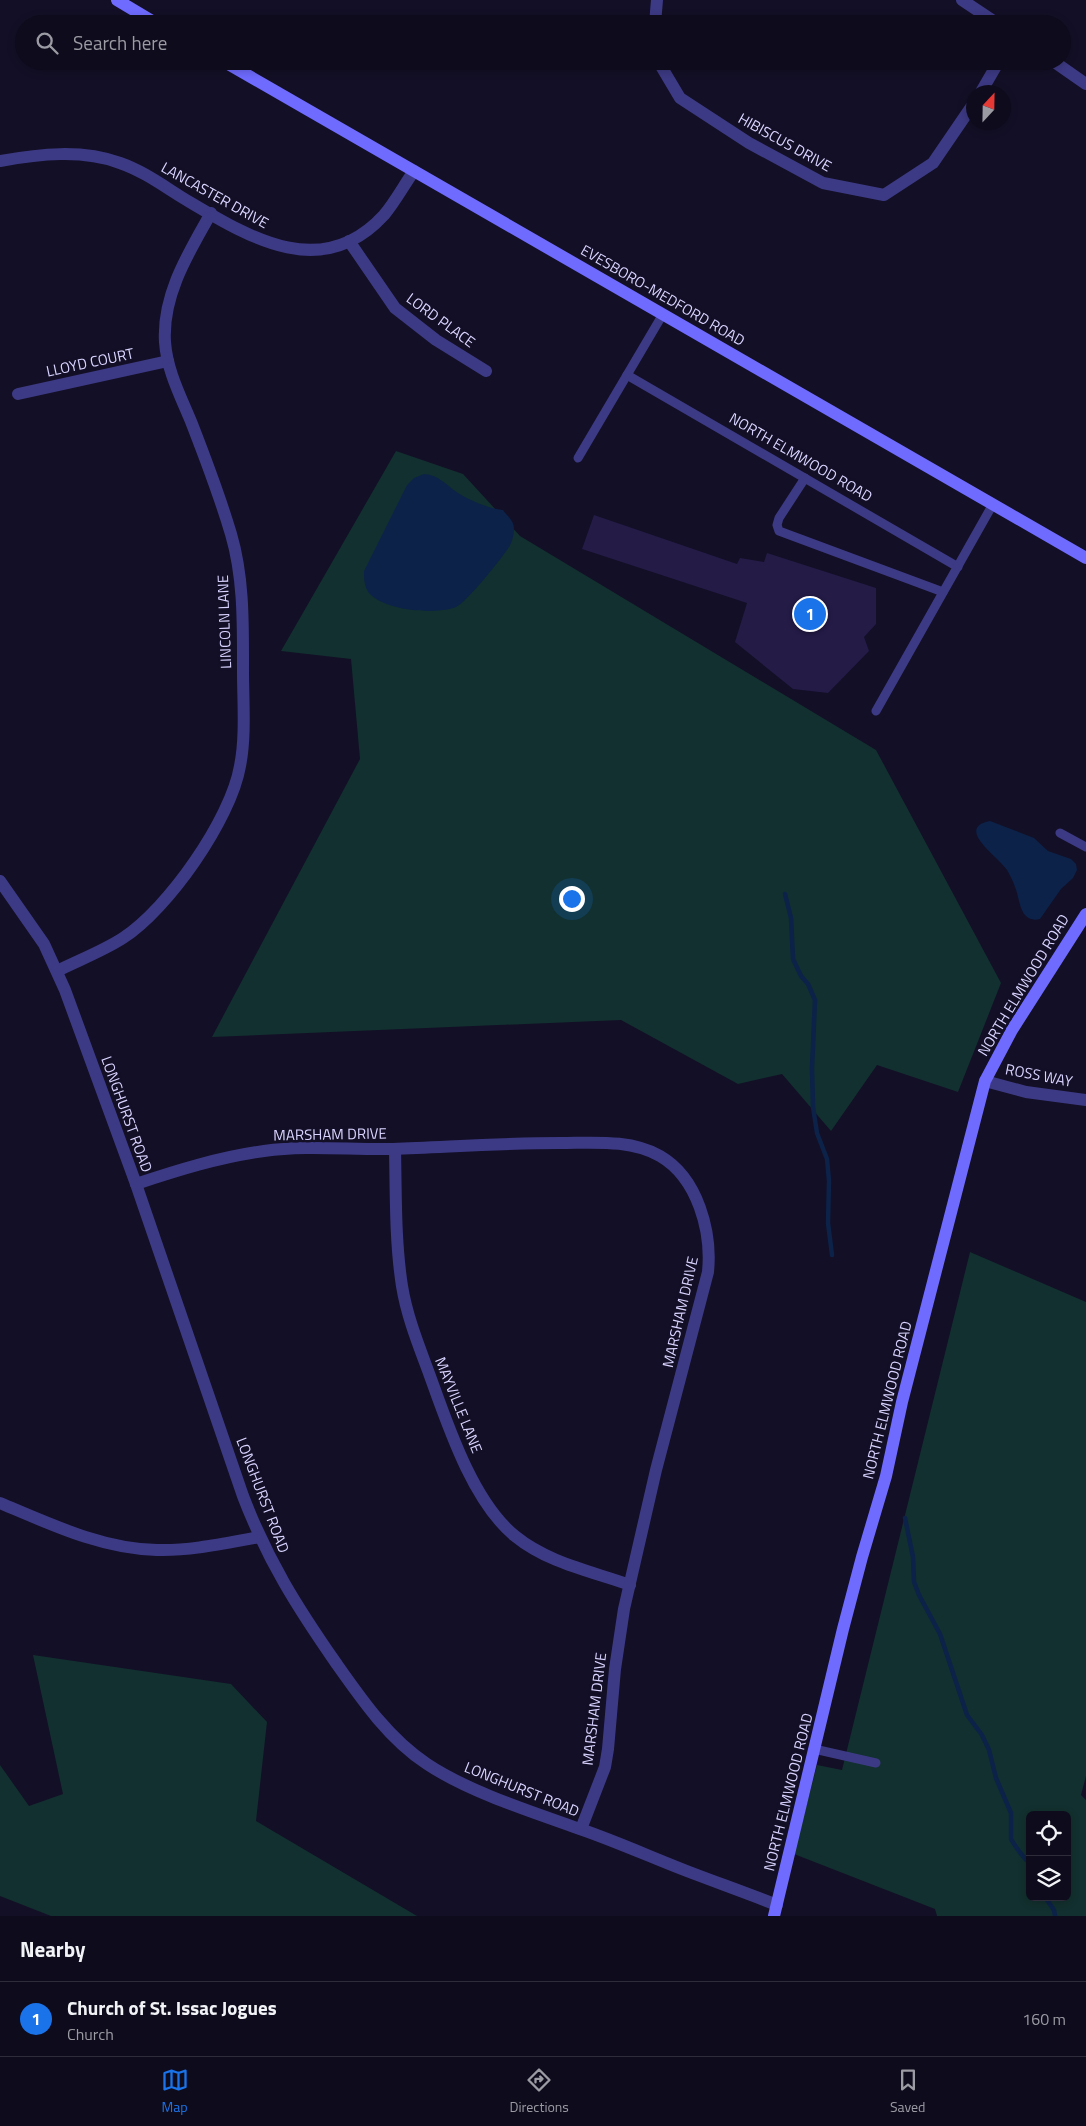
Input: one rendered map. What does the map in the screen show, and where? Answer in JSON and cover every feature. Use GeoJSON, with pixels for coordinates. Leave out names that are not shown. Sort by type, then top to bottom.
{"type":"FeatureCollection","features":[{"type":"Feature","properties":{"kind":"street"},"geometry":{"type":"LineString","coordinates":[[118,0],[142,15]]}},
{"type":"Feature","properties":{"kind":"street"},"geometry":{"type":"LineString","coordinates":[[656,15],[657,0]]}},
{"type":"Feature","properties":{"kind":"street"},"geometry":{"type":"LineString","coordinates":[[962,0],[984,15]]}},
{"type":"Feature","properties":{"kind":"street","name":"EVESBORO-MEDFORD ROAD"},"geometry":{"type":"LineString","coordinates":[[239,70],[1086,558]]}},
{"type":"Feature","properties":{"kind":"street","name":"HIBISCUS DRIVE"},"geometry":{"type":"LineString","coordinates":[[663,70],[680,98],[748,143],[823,183],[884,195],[933,163],[966,115]]}},
{"type":"Feature","properties":{"kind":"street"},"geometry":{"type":"LineString","coordinates":[[985,85],[994,70]]}},
{"type":"Feature","properties":{"kind":"street"},"geometry":{"type":"LineString","coordinates":[[1066,70],[1086,84]]}},
{"type":"Feature","properties":{"kind":"street","name":"LANCASTER DRIVE"},"geometry":{"type":"LineString","coordinates":[[0,161],[58,154],[101,157],[121,163],[140,172],[260,239],[301,251],[321,250],[349,241],[373,225],[385,214],[414,171]]}},
{"type":"Feature","properties":{"kind":"street","name":"LINCOLN LANE"},"geometry":{"type":"LineString","coordinates":[[57,971],[123,939],[152,915],[178,883],[216,827],[235,788],[240,766],[243,723],[243,656],[241,594],[236,554],[213,479],[168,361],[165,341],[169,304],[181,269],[211,213]]}},
{"type":"Feature","properties":{"kind":"street","name":"LORD PLACE"},"geometry":{"type":"LineString","coordinates":[[349,241],[395,308],[436,340],[486,371]]}},
{"type":"Feature","properties":{"kind":"street","name":"LLOYD COURT"},"geometry":{"type":"LineString","coordinates":[[18,394],[168,361]]}},
{"type":"Feature","properties":{"kind":"street","name":"LONGHURST ROAD"},"geometry":{"type":"LineString","coordinates":[[0,881],[5,898],[44,944],[57,971],[136,1184],[238,1480],[260,1537],[273,1566],[299,1610],[372,1713],[407,1749],[426,1764],[468,1786],[581,1829],[776,1910]]}},
{"type":"Feature","properties":{"kind":"street","name":"NORTH ELMWOOD ROAD"},"geometry":{"type":"LineString","coordinates":[[776,1910],[862,1557],[886,1476],[898,1419],[985,1080],[1012,1030],[1086,914]]}},
{"type":"Feature","properties":{"kind":"street","name":"ROSS WAY"},"geometry":{"type":"LineString","coordinates":[[985,1080],[1038,1094],[1086,1100]]}},
{"type":"Feature","properties":{"kind":"street","name":"MARSHAM DRIVE"},"geometry":{"type":"LineString","coordinates":[[136,1184],[186,1167],[265,1151],[307,1148],[395,1149],[584,1142],[625,1145],[644,1149],[661,1157],[675,1169],[704,1215],[710,1252],[708,1272],[656,1470],[630,1585],[617,1649],[605,1768],[581,1829]]}},
{"type":"Feature","properties":{"kind":"street","name":"MAYVILLE LANE"},"geometry":{"type":"LineString","coordinates":[[395,1149],[399,1263],[406,1309],[438,1400],[465,1464],[487,1503],[514,1535],[547,1556],[630,1585]]}},
{"type":"Feature","properties":{"kind":"street"},"geometry":{"type":"LineString","coordinates":[[0,1503],[68,1531],[113,1544],[136,1548],[178,1549],[260,1537]]}},
{"type":"Feature","properties":{"kind":"lane"},"geometry":{"type":"LineString","coordinates":[[578,458],[663,314]]}},
{"type":"Feature","properties":{"kind":"lane","name":"NORTH ELMWOOD ROAD"},"geometry":{"type":"LineString","coordinates":[[627,375],[958,567]]}},
{"type":"Feature","properties":{"kind":"lane"},"geometry":{"type":"LineString","coordinates":[[805,478],[779,518],[777,525],[779,531],[943,592]]}},
{"type":"Feature","properties":{"kind":"lane"},"geometry":{"type":"LineString","coordinates":[[876,711],[994,504]]}},
{"type":"Feature","properties":{"kind":"lane"},"geometry":{"type":"LineString","coordinates":[[1060,833],[1086,847]]}},
{"type":"Feature","properties":{"kind":"lane"},"geometry":{"type":"LineString","coordinates":[[814,1749],[876,1763]]}},
{"type":"Feature","properties":{"kind":"green space"},"geometry":{"type":"Polygon","coordinates":[[[396,451],[463,474],[520,536],[876,750],[1001,983],[958,1092],[877,1065],[831,1131],[782,1074],[738,1084],[621,1020],[212,1037],[360,759],[351,659],[281,651],[396,451]]]}},
{"type":"Feature","properties":{"kind":"green space"},"geometry":{"type":"Polygon","coordinates":[[[970,1252],[1086,1302],[1086,1776],[1081,1795],[1086,1800],[1086,1916],[937,1916],[935,1909],[794,1854],[817,1765],[842,1770],[970,1252]]]}},
{"type":"Feature","properties":{"kind":"green space"},"geometry":{"type":"Polygon","coordinates":[[[33,1655],[231,1684],[267,1722],[256,1821],[417,1916],[51,1916],[0,1896],[0,1765],[29,1806],[63,1794],[33,1655]]]}},
{"type":"Feature","properties":{"kind":"water"},"geometry":{"type":"Polygon","coordinates":[[[424,474],[438,478],[458,493],[474,501],[491,508],[503,510],[514,526],[510,545],[475,589],[456,607],[436,611],[411,610],[386,604],[376,599],[366,588],[364,571],[407,485],[414,478],[424,474]]]}},
{"type":"Feature","properties":{"kind":"water"},"geometry":{"type":"Polygon","coordinates":[[[990,821],[1034,838],[1048,851],[1071,859],[1076,864],[1077,870],[1073,878],[1061,889],[1040,919],[1033,920],[1024,914],[1007,870],[977,836],[976,830],[980,825],[990,821]]]}},
{"type":"Feature","properties":{"kind":"building"},"geometry":{"type":"Polygon","coordinates":[[[594,515],[737,564],[740,558],[764,562],[767,553],[876,588],[876,624],[864,637],[869,651],[828,693],[793,689],[735,642],[747,603],[582,549],[594,515]]]}},
{"type":"Feature","properties":{"kind":"waterway"},"geometry":{"type":"LineString","coordinates":[[785,894],[791,918],[793,959],[815,1000],[812,1068],[813,1107],[817,1133],[827,1159],[829,1181],[828,1223],[832,1255]]}},
{"type":"Feature","properties":{"kind":"waterway"},"geometry":{"type":"LineString","coordinates":[[905,1518],[913,1557],[914,1582],[940,1634],[967,1715],[982,1735],[989,1750],[996,1778],[1011,1813],[1011,1839],[1026,1859]]}},
{"type":"Feature","properties":{"kind":"waterway"},"geometry":{"type":"LineString","coordinates":[[1048,1901],[1054,1910],[1055,1916]]}},
{"type":"Feature","properties":{"kind":"place","name":"Church of St. Issac Jogues"},"geometry":{"type":"Point","coordinates":[810,614]}}]}
